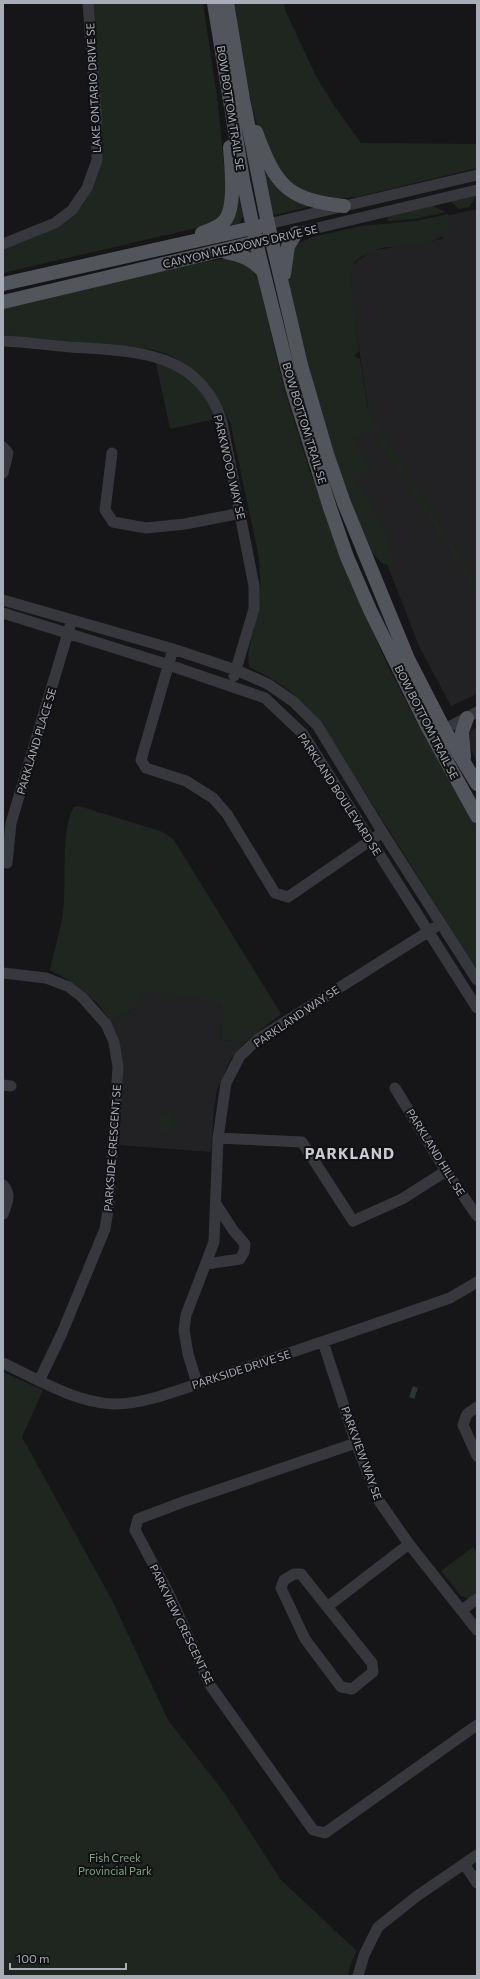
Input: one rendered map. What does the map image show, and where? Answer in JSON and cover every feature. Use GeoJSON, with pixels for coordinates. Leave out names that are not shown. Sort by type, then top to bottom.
{"type":"FeatureCollection","features":[{"type":"Feature","properties":{"kind":"main road","name":"BOW BOTTOM TRAIL SE"},"geometry":{"type":"LineString","coordinates":[[214,3],[243,180],[256,242],[292,387],[347,557],[370,610],[438,733],[466,763],[477,784]]}},
{"type":"Feature","properties":{"kind":"main road","name":"BOW BOTTOM TRAIL SE"},"geometry":{"type":"LineString","coordinates":[[227,3],[243,99],[271,239],[313,408],[344,503],[438,733],[477,816]]}},
{"type":"Feature","properties":{"kind":"main road"},"geometry":{"type":"LineString","coordinates":[[168,246],[216,227],[226,220],[230,208],[232,188],[228,91]]}},
{"type":"Feature","properties":{"kind":"main road"},"geometry":{"type":"LineString","coordinates":[[243,99],[275,176],[284,186],[307,199],[318,203],[344,206]]}},
{"type":"Feature","properties":{"kind":"main road","name":"CANYON MEADOWS DRIVE SE"},"geometry":{"type":"LineString","coordinates":[[3,284],[268,224]]}},
{"type":"Feature","properties":{"kind":"main road"},"geometry":{"type":"LineString","coordinates":[[282,284],[288,246],[296,233]]}},
{"type":"Feature","properties":{"kind":"main road","name":"CANYON MEADOWS DRIVE SE"},"geometry":{"type":"LineString","coordinates":[[3,302],[271,239]]}},
{"type":"Feature","properties":{"kind":"main road"},"geometry":{"type":"LineString","coordinates":[[221,251],[244,256],[256,263],[263,271]]}},
{"type":"Feature","properties":{"kind":"main road"},"geometry":{"type":"LineString","coordinates":[[466,763],[462,742],[462,732],[472,715]]}},
{"type":"Feature","properties":{"kind":"street","name":"LAKE ONTARIO DRIVE SE"},"geometry":{"type":"LineString","coordinates":[[3,244],[56,223],[72,210],[88,188],[96,160],[96,111],[88,3]]}},
{"type":"Feature","properties":{"kind":"street","name":"CANYON MEADOWS DRIVE SE"},"geometry":{"type":"LineString","coordinates":[[268,224],[477,175]]}},
{"type":"Feature","properties":{"kind":"street","name":"CANYON MEADOWS DRIVE SE"},"geometry":{"type":"LineString","coordinates":[[271,239],[477,190]]}},
{"type":"Feature","properties":{"kind":"street","name":"PARKWOOD WAY SE"},"geometry":{"type":"LineString","coordinates":[[3,341],[143,353],[170,361],[190,373],[202,386],[220,414],[241,513],[254,586],[254,609],[231,685]]}},
{"type":"Feature","properties":{"kind":"street"},"geometry":{"type":"LineString","coordinates":[[3,448],[8,453],[3,473]]}},
{"type":"Feature","properties":{"kind":"street"},"geometry":{"type":"LineString","coordinates":[[112,453],[105,510],[114,522],[146,528],[185,524],[241,513]]}},
{"type":"Feature","properties":{"kind":"street","name":"PARKLAND BOULEVARD SE"},"geometry":{"type":"LineString","coordinates":[[3,600],[173,649],[236,670],[268,684],[294,702],[317,725],[383,833],[477,980]]}},
{"type":"Feature","properties":{"kind":"street","name":"PARKLAND BOULEVARD SE"},"geometry":{"type":"LineString","coordinates":[[3,614],[169,665],[231,685],[265,698],[303,734],[477,1008]]}},
{"type":"Feature","properties":{"kind":"street","name":"PARKLAND PLACE SE"},"geometry":{"type":"LineString","coordinates":[[7,863],[11,823],[71,620]]}},
{"type":"Feature","properties":{"kind":"street"},"geometry":{"type":"LineString","coordinates":[[173,649],[141,760],[146,768],[186,781],[213,798],[227,814],[275,893],[288,897],[383,833]]}},
{"type":"Feature","properties":{"kind":"street"},"geometry":{"type":"LineString","coordinates":[[438,733],[472,715]]}},
{"type":"Feature","properties":{"kind":"street","name":"PARKLAND WAY SE"},"geometry":{"type":"LineString","coordinates":[[197,1383],[188,1354],[185,1322],[186,1315],[207,1264],[214,1242],[218,1138],[226,1083],[240,1056],[270,1030],[428,931],[442,924]]}},
{"type":"Feature","properties":{"kind":"street","name":"PARKSIDE CRESCENT SE"},"geometry":{"type":"LineString","coordinates":[[3,974],[46,978],[68,987],[82,996],[106,1024],[114,1042],[118,1067],[109,1204],[105,1229],[62,1333],[39,1381]]}},
{"type":"Feature","properties":{"kind":"street","name":"PARKLAND HILL SE"},"geometry":{"type":"LineString","coordinates":[[395,1088],[446,1171],[477,1216]]}},
{"type":"Feature","properties":{"kind":"street"},"geometry":{"type":"LineString","coordinates":[[218,1138],[302,1142],[353,1222],[402,1199],[446,1171]]}},
{"type":"Feature","properties":{"kind":"street"},"geometry":{"type":"LineString","coordinates":[[3,1185],[8,1191],[9,1198],[3,1214]]}},
{"type":"Feature","properties":{"kind":"street"},"geometry":{"type":"LineString","coordinates":[[207,1264],[240,1259],[244,1252],[245,1244],[233,1230],[216,1204]]}},
{"type":"Feature","properties":{"kind":"street","name":"PARKSIDE DRIVE SE"},"geometry":{"type":"LineString","coordinates":[[3,1363],[39,1381],[87,1400],[113,1404],[137,1402],[323,1342],[450,1298],[477,1282]]}},
{"type":"Feature","properties":{"kind":"street","name":"PARKVIEW WAY SE"},"geometry":{"type":"LineString","coordinates":[[323,1342],[356,1443],[379,1501],[409,1544],[477,1630]]}},
{"type":"Feature","properties":{"kind":"street"},"geometry":{"type":"LineString","coordinates":[[477,1407],[467,1414],[463,1425],[477,1456]]}},
{"type":"Feature","properties":{"kind":"street","name":"PARKVIEW CRESCENT SE"},"geometry":{"type":"LineString","coordinates":[[356,1443],[183,1502],[138,1519],[135,1530],[169,1594],[210,1685],[313,1830],[324,1832],[477,1725]]}},
{"type":"Feature","properties":{"kind":"street"},"geometry":{"type":"LineString","coordinates":[[328,1607],[409,1544]]}},
{"type":"Feature","properties":{"kind":"street"},"geometry":{"type":"LineString","coordinates":[[294,1574],[302,1574],[328,1607],[372,1663],[373,1672],[352,1688],[341,1687],[305,1639],[281,1588],[284,1580],[294,1574]]}},
{"type":"Feature","properties":{"kind":"street"},"geometry":{"type":"LineString","coordinates":[[462,1610],[477,1599]]}},
{"type":"Feature","properties":{"kind":"street"},"geometry":{"type":"LineString","coordinates":[[358,1976],[364,1955],[378,1927],[417,1896],[477,1855]]}},
{"type":"Feature","properties":{"kind":"street"},"geometry":{"type":"LineString","coordinates":[[464,1864],[477,1883]]}},
{"type":"Feature","properties":{"kind":"shaded area"},"geometry":{"type":"Polygon","coordinates":[[[477,209],[477,694],[451,706],[419,646],[387,564],[334,445],[370,420],[347,269],[371,251],[442,239],[446,216],[477,209]]]}},
{"type":"Feature","properties":{"kind":"shaded area"},"geometry":{"type":"Polygon","coordinates":[[[477,728],[477,763],[470,746],[470,731],[477,728]]]}},
{"type":"Feature","properties":{"kind":"shaded area"},"geometry":{"type":"Polygon","coordinates":[[[144,993],[168,993],[220,1003],[223,1011],[221,1040],[245,1042],[230,1060],[217,1090],[211,1152],[119,1145],[123,1069],[118,1037],[111,1022],[135,1008],[144,993]]]}},
{"type":"Feature","properties":{"kind":"shaded area"},"geometry":{"type":"Polygon","coordinates":[[[413,1386],[418,1388],[414,1399],[409,1397],[413,1386]]]}},
{"type":"Feature","properties":{"kind":"green space"},"geometry":{"type":"Polygon","coordinates":[[[93,3],[203,3],[218,104],[227,198],[225,209],[219,219],[205,226],[3,273],[3,249],[37,236],[70,217],[86,200],[95,180],[103,144],[93,3]]]}},
{"type":"Feature","properties":{"kind":"green space"},"geometry":{"type":"Polygon","coordinates":[[[233,3],[284,3],[286,12],[316,76],[335,107],[361,143],[477,144],[477,168],[357,197],[329,199],[289,185],[262,142],[252,107],[233,3]]]}},
{"type":"Feature","properties":{"kind":"green space"},"geometry":{"type":"Polygon","coordinates":[[[258,151],[309,205],[308,207],[275,215],[271,212],[258,151]]]}},
{"type":"Feature","properties":{"kind":"green space"},"geometry":{"type":"Polygon","coordinates":[[[237,192],[243,216],[239,224],[226,226],[237,192]]]}},
{"type":"Feature","properties":{"kind":"green space"},"geometry":{"type":"Polygon","coordinates":[[[477,195],[469,207],[459,209],[450,201],[477,195]]]}},
{"type":"Feature","properties":{"kind":"green space"},"geometry":{"type":"Polygon","coordinates":[[[431,205],[446,212],[415,219],[388,221],[387,216],[431,205]]]}},
{"type":"Feature","properties":{"kind":"green space"},"geometry":{"type":"Polygon","coordinates":[[[448,214],[450,225],[446,233],[438,238],[415,245],[382,248],[354,262],[350,277],[359,351],[354,356],[360,359],[368,409],[373,409],[370,413],[477,583],[477,595],[372,431],[366,432],[353,439],[375,474],[372,476],[369,472],[356,480],[380,518],[394,565],[383,564],[367,548],[335,460],[296,326],[286,268],[295,245],[312,237],[362,226],[416,221],[448,214]]]}},
{"type":"Feature","properties":{"kind":"green space"},"geometry":{"type":"Polygon","coordinates":[[[223,259],[243,260],[257,274],[283,384],[309,469],[350,581],[389,668],[417,723],[477,827],[477,970],[322,724],[298,698],[271,678],[249,667],[249,647],[256,622],[260,592],[258,553],[230,422],[208,383],[189,367],[170,355],[150,349],[3,335],[3,306],[192,264],[223,259]]]}},
{"type":"Feature","properties":{"kind":"green space"},"geometry":{"type":"Polygon","coordinates":[[[156,363],[178,371],[194,382],[206,398],[216,419],[170,429],[156,363]]]}},
{"type":"Feature","properties":{"kind":"green space"},"geometry":{"type":"Polygon","coordinates":[[[79,806],[163,832],[174,840],[281,1014],[245,1042],[221,1040],[223,1011],[220,1003],[165,993],[145,993],[135,1008],[111,1022],[99,1005],[85,992],[50,970],[63,913],[65,842],[67,828],[74,807],[79,806]]]}},
{"type":"Feature","properties":{"kind":"green space"},"geometry":{"type":"Polygon","coordinates":[[[162,1113],[174,1114],[172,1131],[168,1134],[165,1131],[157,1130],[158,1116],[162,1113]]]}},
{"type":"Feature","properties":{"kind":"green space","name":"Fish Creek Provincial Park"},"geometry":{"type":"Polygon","coordinates":[[[3,1372],[43,1390],[22,1437],[113,1602],[168,1720],[226,1795],[281,1880],[357,1951],[351,1963],[348,1976],[3,1976],[3,1372]]]}},
{"type":"Feature","properties":{"kind":"green space"},"geometry":{"type":"Polygon","coordinates":[[[473,1547],[477,1552],[477,1595],[469,1599],[461,1596],[441,1571],[473,1547]]]}},
{"type":"Feature","properties":{"kind":"district","name":"PARKLAND"},"geometry":{"type":"Point","coordinates":[350,1153]}}]}
